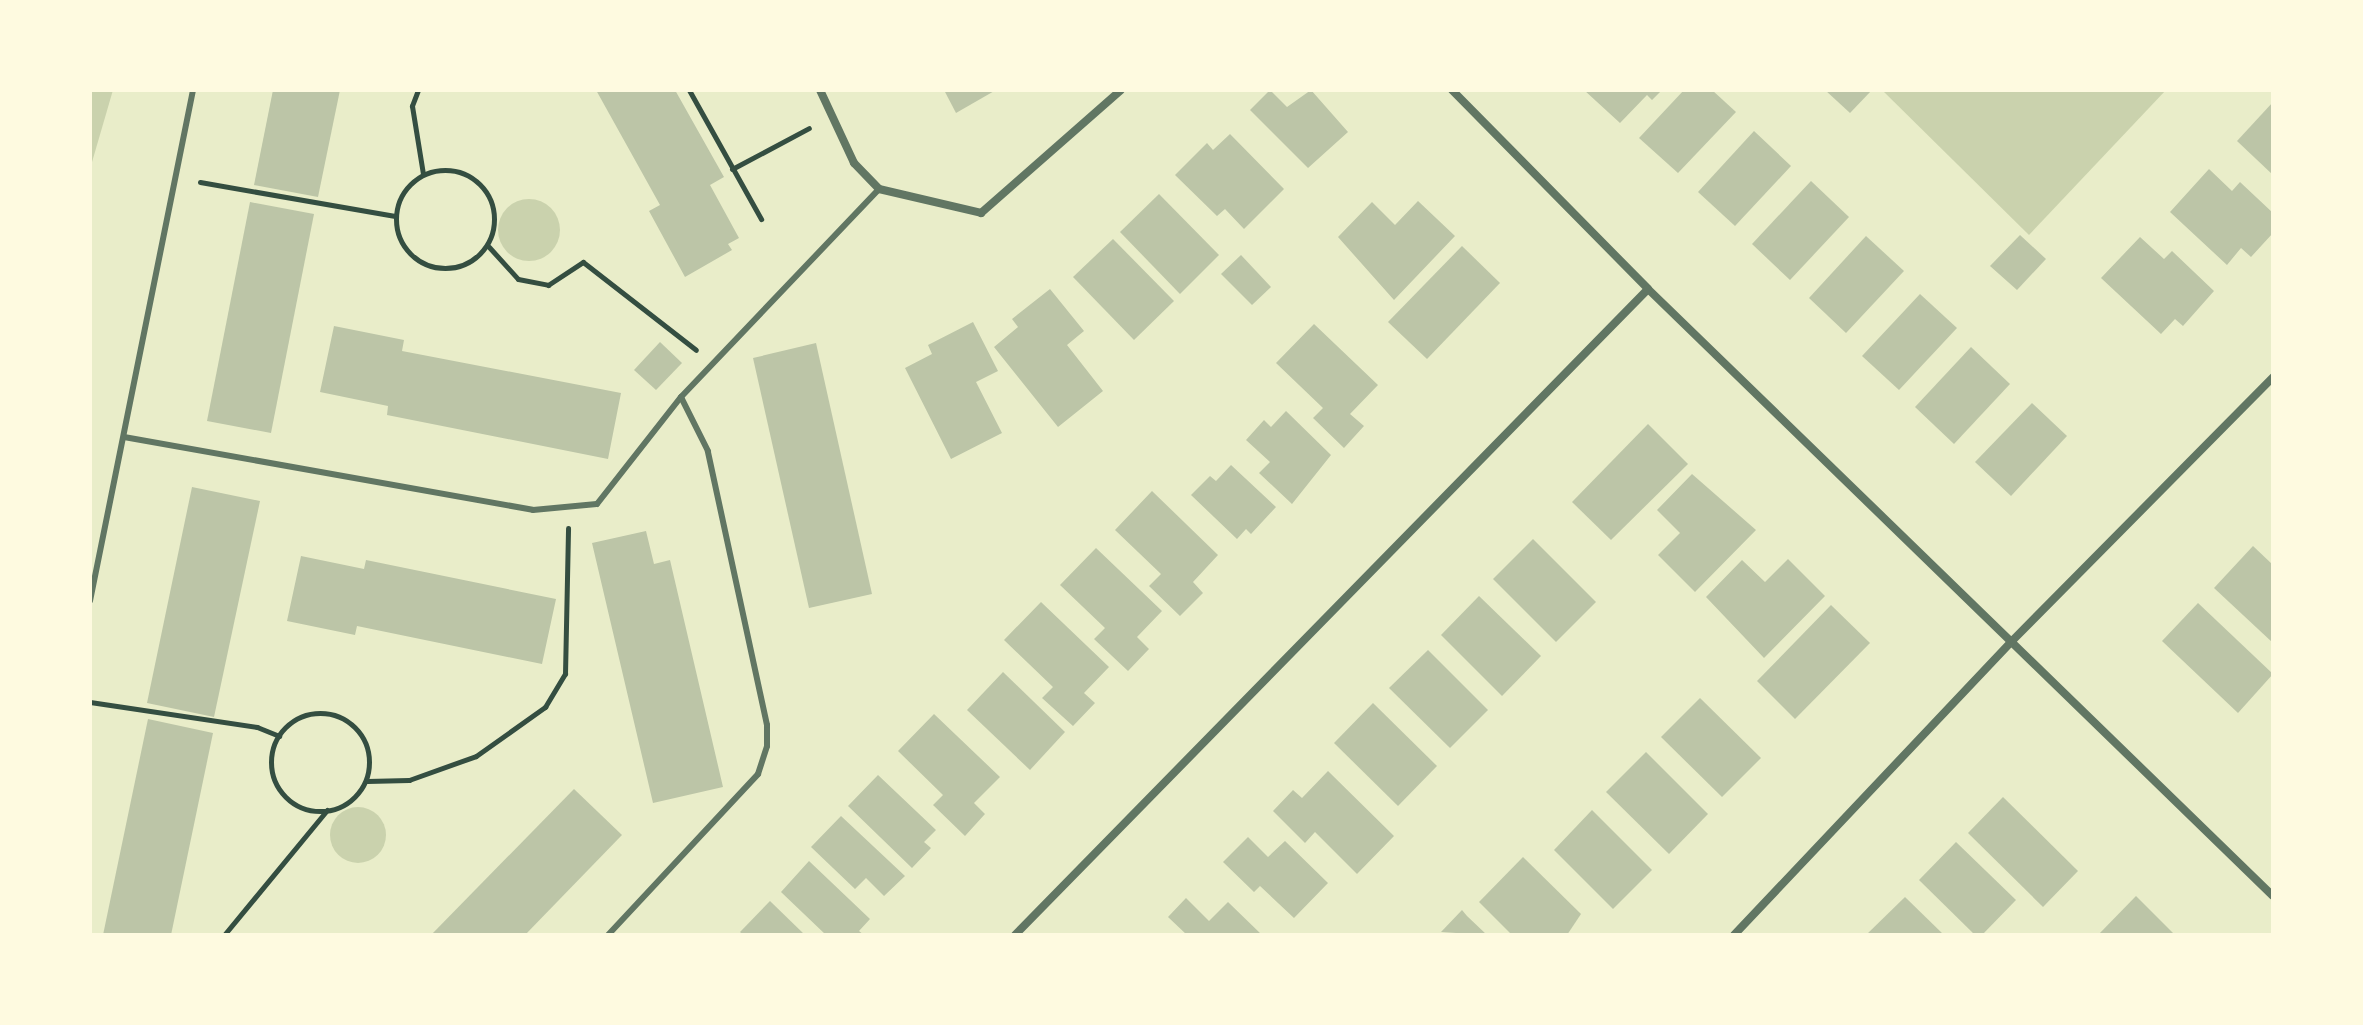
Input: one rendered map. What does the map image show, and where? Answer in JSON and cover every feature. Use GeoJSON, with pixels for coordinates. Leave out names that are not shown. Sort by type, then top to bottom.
{"type":"FeatureCollection","features":[{"type":"Feature","properties":{"kind":"street"},"geometry":{"type":"LineString","coordinates":[[820,90],[854,163],[879,189],[981,213],[1121,90]]}},
{"type":"Feature","properties":{"kind":"street"},"geometry":{"type":"LineString","coordinates":[[1452,90],[1648,289],[2013,640],[2273,896]]}},
{"type":"Feature","properties":{"kind":"street"},"geometry":{"type":"LineString","coordinates":[[1015,935],[1648,289]]}},
{"type":"Feature","properties":{"kind":"street"},"geometry":{"type":"LineString","coordinates":[[1734,935],[2013,640],[2273,377]]}},
{"type":"Feature","properties":{"kind":"lane"},"geometry":{"type":"LineString","coordinates":[[90,601],[193,90]]}},
{"type":"Feature","properties":{"kind":"lane"},"geometry":{"type":"LineString","coordinates":[[124,437],[533,510],[597,504],[681,397],[879,189]]}},
{"type":"Feature","properties":{"kind":"lane"},"geometry":{"type":"LineString","coordinates":[[608,935],[758,774],[767,746],[767,725],[708,451],[681,397]]}},
{"type":"Feature","properties":{"kind":"path"},"geometry":{"type":"LineString","coordinates":[[418,90],[412,106],[423,174]]}},
{"type":"Feature","properties":{"kind":"path"},"geometry":{"type":"LineString","coordinates":[[689,90],[761,219]]}},
{"type":"Feature","properties":{"kind":"path"},"geometry":{"type":"LineString","coordinates":[[732,169],[832,116]]}},
{"type":"Feature","properties":{"kind":"path"},"geometry":{"type":"LineString","coordinates":[[444,171],[479,181],[496,208],[489,247],[444,269],[413,258],[403,245],[395,216],[401,196],[423,174],[444,171]]}},
{"type":"Feature","properties":{"kind":"path"},"geometry":{"type":"LineString","coordinates":[[175,178],[395,216]]}},
{"type":"Feature","properties":{"kind":"path"},"geometry":{"type":"LineString","coordinates":[[489,247],[518,279],[548,285],[583,262],[667,322],[711,364]]}},
{"type":"Feature","properties":{"kind":"path"},"geometry":{"type":"LineString","coordinates":[[367,781],[409,780],[476,756],[545,707],[565,674],[568,508]]}},
{"type":"Feature","properties":{"kind":"path"},"geometry":{"type":"LineString","coordinates":[[90,702],[242,725],[279,736]]}},
{"type":"Feature","properties":{"kind":"path"},"geometry":{"type":"LineString","coordinates":[[319,712],[342,717],[362,738],[370,758],[367,781],[353,800],[327,810],[299,806],[275,786],[270,761],[279,736],[293,719],[319,712]]}},
{"type":"Feature","properties":{"kind":"path"},"geometry":{"type":"LineString","coordinates":[[224,935],[327,810]]}},
{"type":"Feature","properties":{"kind":"green space"},"geometry":{"type":"Polygon","coordinates":[[[90,90],[113,90],[90,169],[90,90]]]}},
{"type":"Feature","properties":{"kind":"green space"},"geometry":{"type":"Polygon","coordinates":[[[1882,90],[2166,90],[2029,235],[1882,90]]]}},
{"type":"Feature","properties":{"kind":"green space"},"geometry":{"type":"Polygon","coordinates":[[[529,199],[541,201],[551,208],[558,218],[558,242],[551,252],[541,259],[529,261],[517,259],[507,252],[500,242],[498,230],[500,218],[507,208],[517,201],[529,199]]]}},
{"type":"Feature","properties":{"kind":"green space"},"geometry":{"type":"Polygon","coordinates":[[[358,807],[378,815],[386,835],[378,855],[358,863],[338,855],[330,835],[338,815],[358,807]]]}},
{"type":"Feature","properties":{"kind":"building"},"geometry":{"type":"Polygon","coordinates":[[[273,90],[340,90],[318,197],[254,185],[273,90]]]}},
{"type":"Feature","properties":{"kind":"building"},"geometry":{"type":"Polygon","coordinates":[[[596,90],[675,90],[724,177],[710,185],[739,238],[728,244],[732,250],[685,277],[649,211],[660,205],[596,90]]]}},
{"type":"Feature","properties":{"kind":"building"},"geometry":{"type":"Polygon","coordinates":[[[944,90],[996,90],[956,113],[944,90]]]}},
{"type":"Feature","properties":{"kind":"building"},"geometry":{"type":"Polygon","coordinates":[[[1270,90],[1287,107],[1311,90],[1348,132],[1308,168],[1250,110],[1270,90]]]}},
{"type":"Feature","properties":{"kind":"building"},"geometry":{"type":"Polygon","coordinates":[[[1584,90],[1662,90],[1652,100],[1647,95],[1620,123],[1584,90]]]}},
{"type":"Feature","properties":{"kind":"building"},"geometry":{"type":"Polygon","coordinates":[[[1684,90],[1712,90],[1736,112],[1678,173],[1639,138],[1684,90]]]}},
{"type":"Feature","properties":{"kind":"building"},"geometry":{"type":"Polygon","coordinates":[[[1825,90],[1872,90],[1850,113],[1825,90]]]}},
{"type":"Feature","properties":{"kind":"building"},"geometry":{"type":"Polygon","coordinates":[[[2273,102],[2273,175],[2237,141],[2273,102]]]}},
{"type":"Feature","properties":{"kind":"building"},"geometry":{"type":"Polygon","coordinates":[[[1754,131],[1791,166],[1735,226],[1698,192],[1754,131]]]}},
{"type":"Feature","properties":{"kind":"building"},"geometry":{"type":"Polygon","coordinates":[[[1230,134],[1284,189],[1244,229],[1225,209],[1217,216],[1175,175],[1207,143],[1213,150],[1230,134]]]}},
{"type":"Feature","properties":{"kind":"building"},"geometry":{"type":"Polygon","coordinates":[[[2209,169],[2232,191],[2240,182],[2273,213],[2273,233],[2251,257],[2241,248],[2227,265],[2170,212],[2209,169]]]}},
{"type":"Feature","properties":{"kind":"building"},"geometry":{"type":"Polygon","coordinates":[[[1811,181],[1849,217],[1790,280],[1752,244],[1811,181]]]}},
{"type":"Feature","properties":{"kind":"building"},"geometry":{"type":"Polygon","coordinates":[[[1159,194],[1219,255],[1180,294],[1120,232],[1159,194]]]}},
{"type":"Feature","properties":{"kind":"building"},"geometry":{"type":"Polygon","coordinates":[[[1418,201],[1455,236],[1394,300],[1338,237],[1372,202],[1395,225],[1418,201]]]}},
{"type":"Feature","properties":{"kind":"building"},"geometry":{"type":"Polygon","coordinates":[[[250,202],[314,214],[271,433],[207,421],[250,202]]]}},
{"type":"Feature","properties":{"kind":"building"},"geometry":{"type":"Polygon","coordinates":[[[2020,235],[2046,259],[2017,290],[1990,266],[2020,235]]]}},
{"type":"Feature","properties":{"kind":"building"},"geometry":{"type":"Polygon","coordinates":[[[1866,236],[1904,271],[1846,333],[1809,298],[1866,236]]]}},
{"type":"Feature","properties":{"kind":"building"},"geometry":{"type":"Polygon","coordinates":[[[2140,237],[2164,259],[2172,251],[2214,291],[2183,326],[2175,319],[2161,334],[2101,278],[2140,237]]]}},
{"type":"Feature","properties":{"kind":"building"},"geometry":{"type":"Polygon","coordinates":[[[1113,239],[1174,301],[1134,340],[1073,277],[1113,239]]]}},
{"type":"Feature","properties":{"kind":"building"},"geometry":{"type":"Polygon","coordinates":[[[1462,246],[1500,283],[1427,359],[1388,322],[1462,246]]]}},
{"type":"Feature","properties":{"kind":"building"},"geometry":{"type":"Polygon","coordinates":[[[1241,255],[1271,287],[1252,305],[1221,274],[1241,255]]]}},
{"type":"Feature","properties":{"kind":"building"},"geometry":{"type":"Polygon","coordinates":[[[1050,289],[1084,331],[1067,345],[1103,391],[1058,427],[994,347],[1018,327],[1012,319],[1050,289]]]}},
{"type":"Feature","properties":{"kind":"building"},"geometry":{"type":"Polygon","coordinates":[[[1920,294],[1957,328],[1899,390],[1862,356],[1920,294]]]}},
{"type":"Feature","properties":{"kind":"building"},"geometry":{"type":"Polygon","coordinates":[[[973,322],[998,371],[976,382],[1002,433],[951,459],[905,368],[932,354],[928,345],[973,322]]]}},
{"type":"Feature","properties":{"kind":"building"},"geometry":{"type":"Polygon","coordinates":[[[1314,324],[1378,385],[1350,414],[1364,426],[1344,448],[1313,418],[1323,408],[1276,363],[1314,324]]]}},
{"type":"Feature","properties":{"kind":"building"},"geometry":{"type":"Polygon","coordinates":[[[334,326],[404,340],[402,351],[621,393],[608,459],[387,415],[388,406],[320,392],[334,326]]]}},
{"type":"Feature","properties":{"kind":"building"},"geometry":{"type":"Polygon","coordinates":[[[660,342],[682,363],[656,390],[634,370],[660,342]]]}},
{"type":"Feature","properties":{"kind":"building"},"geometry":{"type":"Polygon","coordinates":[[[816,343],[872,594],[809,608],[753,358],[816,343]]]}},
{"type":"Feature","properties":{"kind":"building"},"geometry":{"type":"Polygon","coordinates":[[[1971,347],[2010,384],[1954,444],[1915,407],[1971,347]]]}},
{"type":"Feature","properties":{"kind":"building"},"geometry":{"type":"Polygon","coordinates":[[[2032,403],[2067,436],[2011,496],[1975,462],[2032,403]]]}},
{"type":"Feature","properties":{"kind":"building"},"geometry":{"type":"Polygon","coordinates":[[[1286,411],[1331,455],[1292,504],[1259,473],[1270,462],[1246,440],[1264,420],[1271,427],[1286,411]]]}},
{"type":"Feature","properties":{"kind":"building"},"geometry":{"type":"Polygon","coordinates":[[[1648,424],[1688,464],[1611,540],[1572,502],[1648,424]]]}},
{"type":"Feature","properties":{"kind":"building"},"geometry":{"type":"Polygon","coordinates":[[[1231,465],[1276,507],[1251,534],[1246,529],[1237,539],[1191,495],[1210,476],[1216,481],[1231,465]]]}},
{"type":"Feature","properties":{"kind":"building"},"geometry":{"type":"Polygon","coordinates":[[[1692,474],[1756,530],[1695,592],[1658,555],[1680,533],[1657,510],[1692,474]]]}},
{"type":"Feature","properties":{"kind":"building"},"geometry":{"type":"Polygon","coordinates":[[[192,487],[260,501],[214,717],[147,703],[192,487]]]}},
{"type":"Feature","properties":{"kind":"building"},"geometry":{"type":"Polygon","coordinates":[[[1152,491],[1218,555],[1193,582],[1203,593],[1180,616],[1149,586],[1161,574],[1115,530],[1152,491]]]}},
{"type":"Feature","properties":{"kind":"building"},"geometry":{"type":"Polygon","coordinates":[[[646,531],[654,564],[670,560],[723,787],[653,803],[592,543],[646,531]]]}},
{"type":"Feature","properties":{"kind":"building"},"geometry":{"type":"Polygon","coordinates":[[[1533,539],[1596,602],[1556,642],[1493,579],[1533,539]]]}},
{"type":"Feature","properties":{"kind":"building"},"geometry":{"type":"Polygon","coordinates":[[[2253,546],[2273,565],[2273,643],[2214,588],[2253,546]]]}},
{"type":"Feature","properties":{"kind":"building"},"geometry":{"type":"Polygon","coordinates":[[[1096,548],[1162,611],[1137,637],[1149,649],[1128,671],[1094,639],[1105,628],[1060,585],[1096,548]]]}},
{"type":"Feature","properties":{"kind":"building"},"geometry":{"type":"Polygon","coordinates":[[[301,556],[364,569],[366,560],[556,599],[542,664],[357,626],[355,635],[287,621],[301,556]]]}},
{"type":"Feature","properties":{"kind":"building"},"geometry":{"type":"Polygon","coordinates":[[[1788,559],[1825,596],[1764,658],[1706,597],[1742,560],[1765,582],[1788,559]]]}},
{"type":"Feature","properties":{"kind":"building"},"geometry":{"type":"Polygon","coordinates":[[[1479,596],[1541,656],[1502,696],[1441,635],[1479,596]]]}},
{"type":"Feature","properties":{"kind":"building"},"geometry":{"type":"Polygon","coordinates":[[[1041,602],[1109,667],[1084,693],[1095,703],[1073,726],[1042,698],[1053,687],[1004,640],[1041,602]]]}},
{"type":"Feature","properties":{"kind":"building"},"geometry":{"type":"Polygon","coordinates":[[[2198,603],[2273,674],[2238,713],[2162,641],[2198,603]]]}},
{"type":"Feature","properties":{"kind":"building"},"geometry":{"type":"Polygon","coordinates":[[[1831,605],[1870,643],[1795,719],[1757,681],[1831,605]]]}},
{"type":"Feature","properties":{"kind":"building"},"geometry":{"type":"Polygon","coordinates":[[[1428,650],[1488,710],[1450,748],[1389,688],[1428,650]]]}},
{"type":"Feature","properties":{"kind":"building"},"geometry":{"type":"Polygon","coordinates":[[[1003,672],[1065,732],[1030,770],[967,710],[1003,672]]]}},
{"type":"Feature","properties":{"kind":"building"},"geometry":{"type":"Polygon","coordinates":[[[1700,698],[1761,758],[1722,797],[1661,737],[1700,698]]]}},
{"type":"Feature","properties":{"kind":"building"},"geometry":{"type":"Polygon","coordinates":[[[1373,703],[1437,766],[1398,806],[1334,743],[1373,703]]]}},
{"type":"Feature","properties":{"kind":"building"},"geometry":{"type":"Polygon","coordinates":[[[934,714],[1000,777],[974,803],[985,814],[965,836],[933,805],[943,795],[898,751],[934,714]]]}},
{"type":"Feature","properties":{"kind":"building"},"geometry":{"type":"Polygon","coordinates":[[[148,719],[213,733],[171,935],[103,935],[148,719]]]}},
{"type":"Feature","properties":{"kind":"building"},"geometry":{"type":"Polygon","coordinates":[[[1646,752],[1708,814],[1669,854],[1606,792],[1646,752]]]}},
{"type":"Feature","properties":{"kind":"building"},"geometry":{"type":"Polygon","coordinates":[[[1328,771],[1394,836],[1357,874],[1315,832],[1305,843],[1273,811],[1293,790],[1302,798],[1328,771]]]}},
{"type":"Feature","properties":{"kind":"building"},"geometry":{"type":"Polygon","coordinates":[[[878,775],[936,830],[924,842],[931,848],[912,868],[848,806],[878,775]]]}},
{"type":"Feature","properties":{"kind":"building"},"geometry":{"type":"Polygon","coordinates":[[[574,789],[622,835],[525,935],[431,935],[574,789]]]}},
{"type":"Feature","properties":{"kind":"building"},"geometry":{"type":"Polygon","coordinates":[[[2003,797],[2078,871],[2043,907],[1968,833],[2003,797]]]}},
{"type":"Feature","properties":{"kind":"building"},"geometry":{"type":"Polygon","coordinates":[[[1592,810],[1652,870],[1613,909],[1554,850],[1592,810]]]}},
{"type":"Feature","properties":{"kind":"building"},"geometry":{"type":"Polygon","coordinates":[[[841,816],[905,876],[884,896],[866,878],[855,889],[811,847],[841,816]]]}},
{"type":"Feature","properties":{"kind":"building"},"geometry":{"type":"Polygon","coordinates":[[[1248,837],[1268,857],[1285,841],[1328,883],[1294,918],[1260,886],[1254,892],[1223,862],[1248,837]]]}},
{"type":"Feature","properties":{"kind":"building"},"geometry":{"type":"Polygon","coordinates":[[[1956,842],[2016,900],[1982,935],[1975,935],[1919,880],[1956,842]]]}},
{"type":"Feature","properties":{"kind":"building"},"geometry":{"type":"Polygon","coordinates":[[[1523,857],[1581,914],[1567,935],[1512,935],[1479,902],[1523,857]]]}},
{"type":"Feature","properties":{"kind":"building"},"geometry":{"type":"Polygon","coordinates":[[[809,861],[870,919],[859,931],[864,935],[826,935],[781,892],[809,861]]]}},
{"type":"Feature","properties":{"kind":"building"},"geometry":{"type":"Polygon","coordinates":[[[2136,896],[2173,933],[2098,935],[2136,896]]]}},
{"type":"Feature","properties":{"kind":"building"},"geometry":{"type":"Polygon","coordinates":[[[1905,897],[1944,935],[1866,935],[1905,897]]]}},
{"type":"Feature","properties":{"kind":"building"},"geometry":{"type":"Polygon","coordinates":[[[1186,898],[1209,921],[1228,902],[1262,935],[1187,935],[1168,917],[1186,898]]]}},
{"type":"Feature","properties":{"kind":"building"},"geometry":{"type":"Polygon","coordinates":[[[770,901],[805,935],[743,935],[740,932],[770,901]]]}},
{"type":"Feature","properties":{"kind":"building"},"geometry":{"type":"Polygon","coordinates":[[[1462,910],[1467,916],[1487,935],[1441,932],[1462,910]]]}}]}
